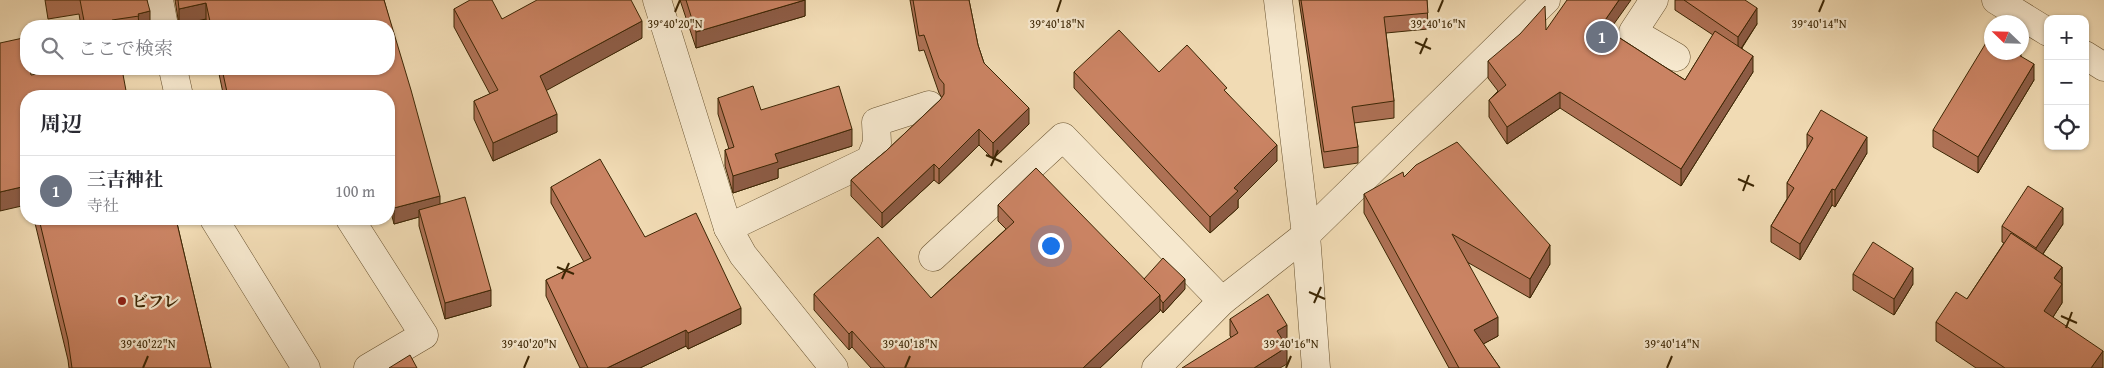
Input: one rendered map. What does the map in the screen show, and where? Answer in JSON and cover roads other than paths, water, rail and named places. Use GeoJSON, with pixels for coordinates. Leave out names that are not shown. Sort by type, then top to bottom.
{"type":"FeatureCollection","features":[{"type":"Feature","properties":{"kind":"street"},"geometry":{"type":"LineString","coordinates":[[159,0],[163,20]]}},
{"type":"Feature","properties":{"kind":"street"},"geometry":{"type":"LineString","coordinates":[[658,0],[728,228],[743,255],[834,368]]}},
{"type":"Feature","properties":{"kind":"street"},"geometry":{"type":"LineString","coordinates":[[1278,0],[1306,235],[1316,368]]}},
{"type":"Feature","properties":{"kind":"street"},"geometry":{"type":"LineString","coordinates":[[1156,368],[1222,301],[1306,235],[1546,0]]}},
{"type":"Feature","properties":{"kind":"street"},"geometry":{"type":"LineString","coordinates":[[1654,0],[1633,32],[1676,57]]}},
{"type":"Feature","properties":{"kind":"street"},"geometry":{"type":"LineString","coordinates":[[1996,0],[2044,30]]}},
{"type":"Feature","properties":{"kind":"street"},"geometry":{"type":"LineString","coordinates":[[2089,58],[2104,67]]}},
{"type":"Feature","properties":{"kind":"street"},"geometry":{"type":"LineString","coordinates":[[174,75],[178,90]]}},
{"type":"Feature","properties":{"kind":"street"},"geometry":{"type":"LineString","coordinates":[[728,228],[870,160],[877,143],[876,122],[929,105]]}},
{"type":"Feature","properties":{"kind":"street"},"geometry":{"type":"LineString","coordinates":[[933,257],[1063,137],[1222,301]]}},
{"type":"Feature","properties":{"kind":"street"},"geometry":{"type":"LineString","coordinates":[[226,225],[306,368]]}},
{"type":"Feature","properties":{"kind":"street"},"geometry":{"type":"LineString","coordinates":[[354,225],[424,335],[368,368]]}},
{"type":"Feature","properties":{"kind":"place","name":"三吉神社"},"geometry":{"type":"Point","coordinates":[1602,37]}},
{"type":"Feature","properties":{"kind":"place","name":"ビフレ"},"geometry":{"type":"Point","coordinates":[122,301]}}]}
